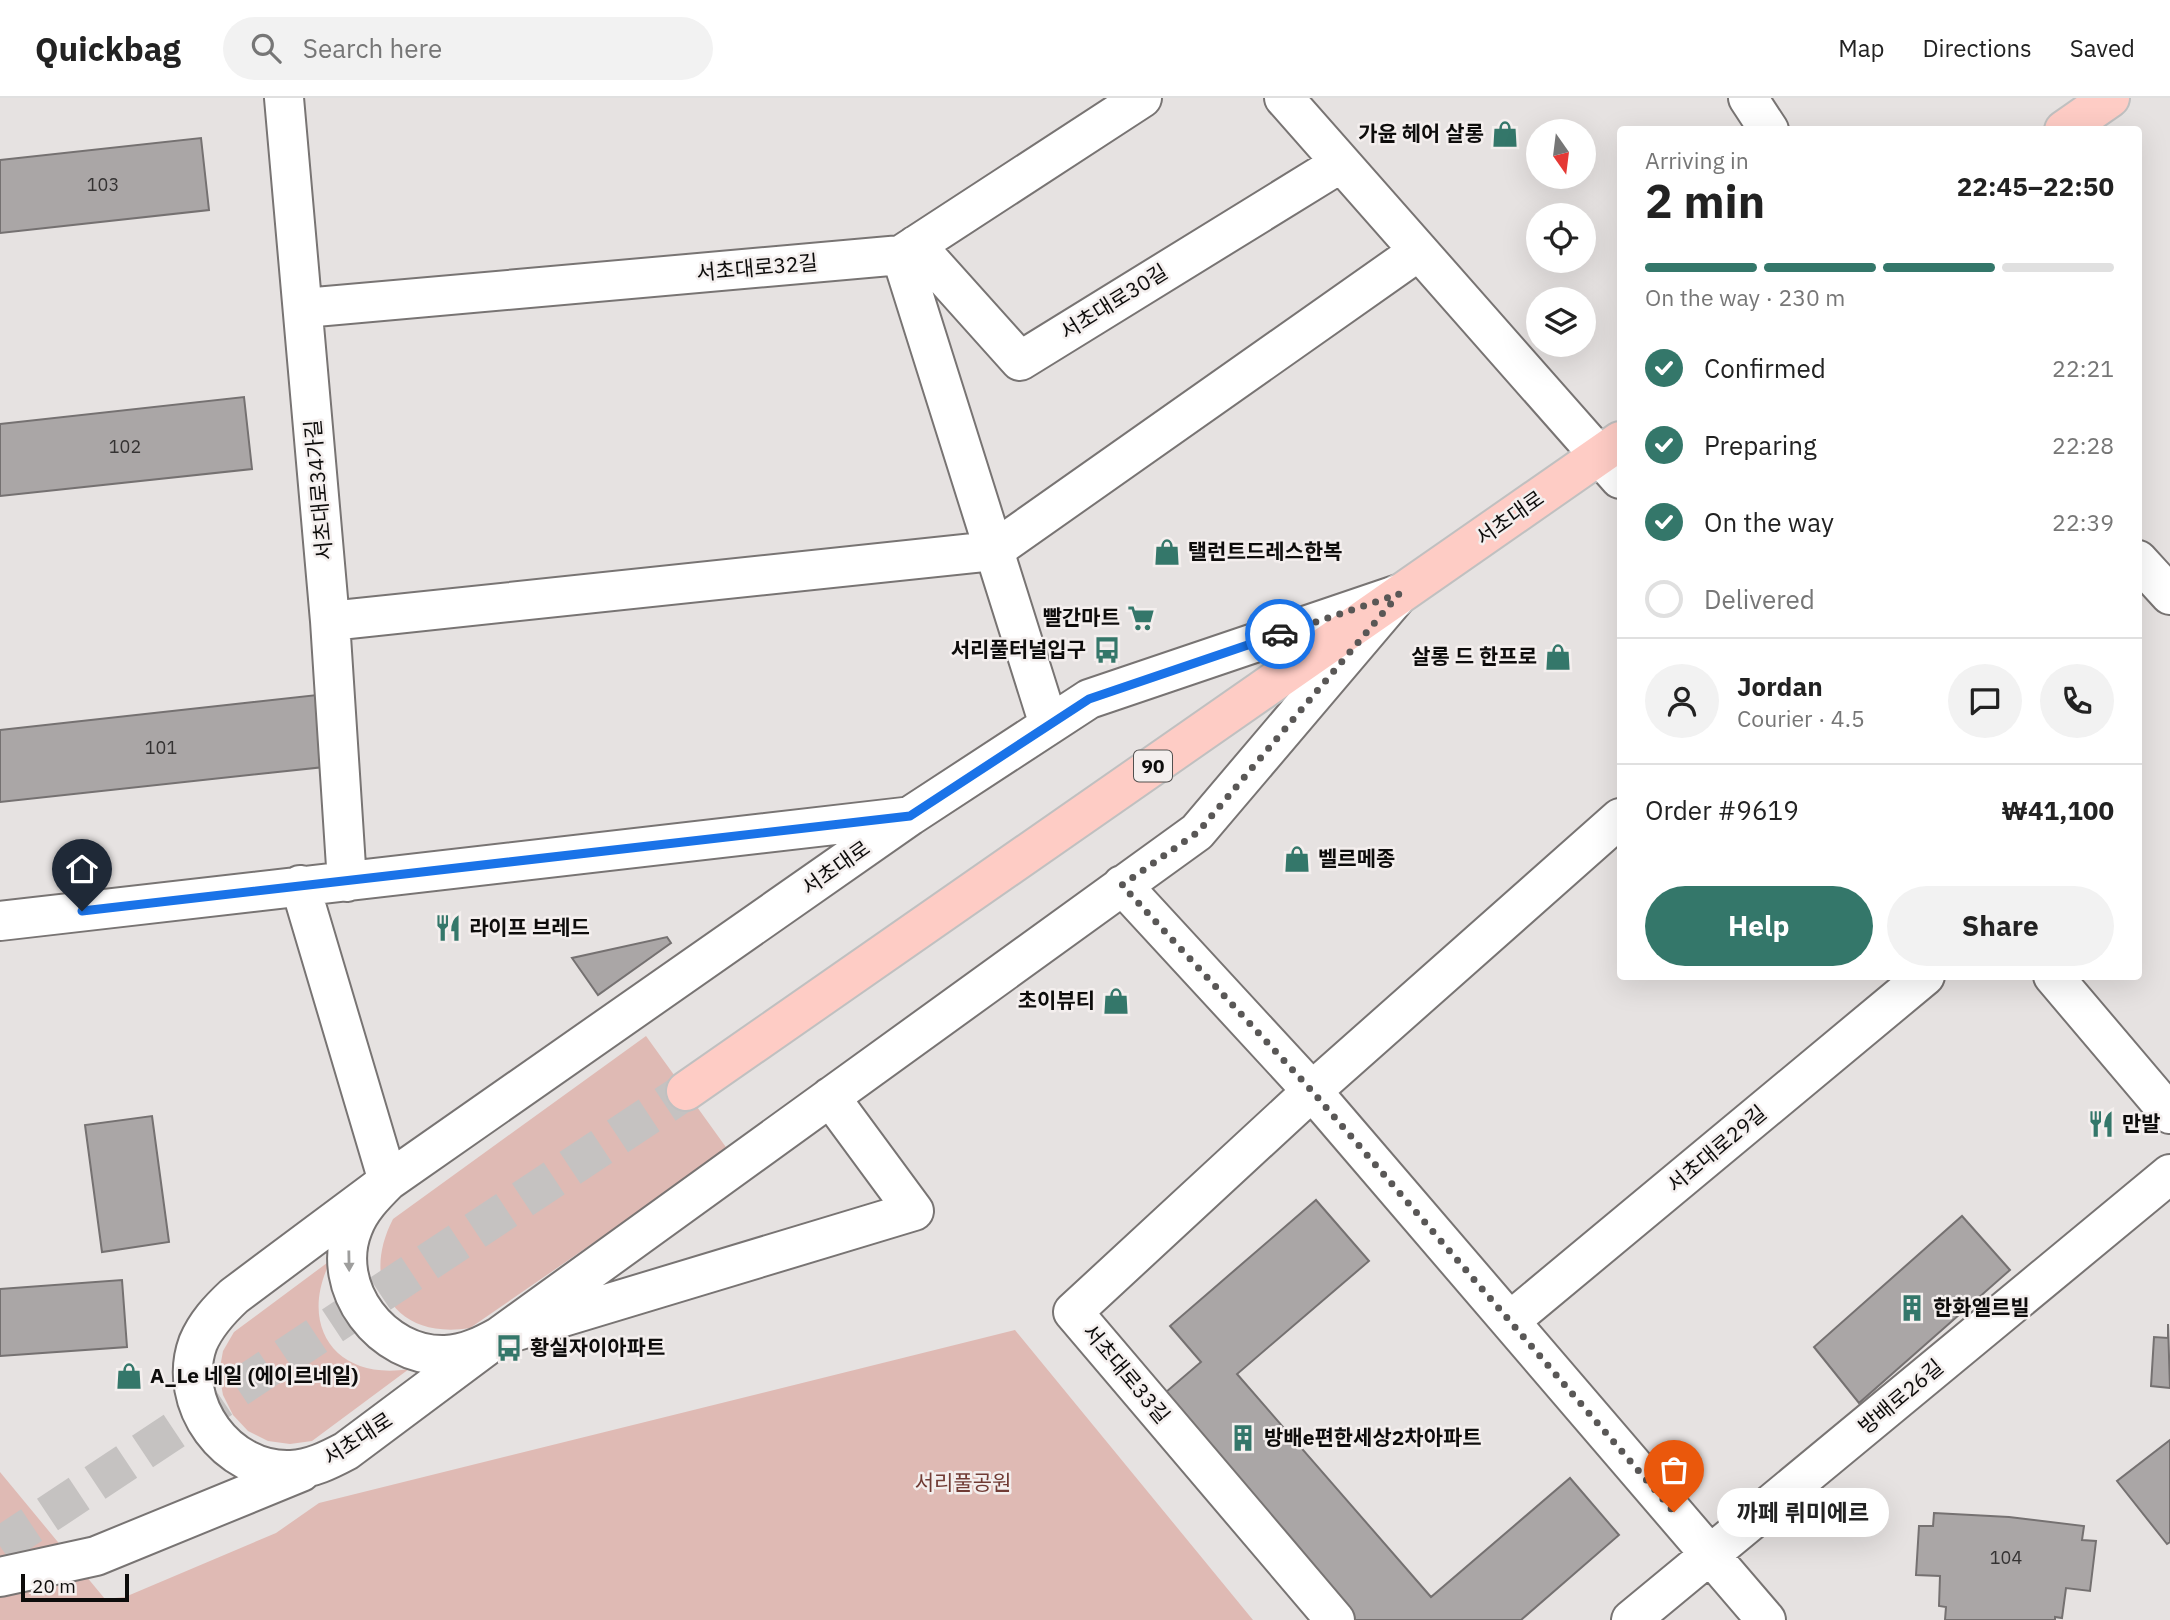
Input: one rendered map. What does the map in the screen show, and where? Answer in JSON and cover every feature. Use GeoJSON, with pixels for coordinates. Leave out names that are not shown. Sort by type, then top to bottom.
{"type":"FeatureCollection","features":[{"type":"Feature","properties":{"kind":"main road"},"geometry":{"type":"LineString","coordinates":[[2070,126],[2110,98]]}},
{"type":"Feature","properties":{"kind":"main road","name":"서초대로"},"geometry":{"type":"LineString","coordinates":[[686,1091],[1399,594],[1613,458]]}},
{"type":"Feature","properties":{"kind":"street","name":"서초대로34가길"},"geometry":{"type":"LineString","coordinates":[[284,98],[330,621],[347,882]]}},
{"type":"Feature","properties":{"kind":"street"},"geometry":{"type":"LineString","coordinates":[[1049,724],[993,551],[908,250],[1142,98]]}},
{"type":"Feature","properties":{"kind":"street"},"geometry":{"type":"LineString","coordinates":[[1284,98],[1419,251],[1613,458]]}},
{"type":"Feature","properties":{"kind":"street"},"geometry":{"type":"LineString","coordinates":[[1748,98],[1766,126]]}},
{"type":"Feature","properties":{"kind":"street","name":"서초대로30길"},"geometry":{"type":"LineString","coordinates":[[908,250],[1020,360],[1341,163]]}},
{"type":"Feature","properties":{"kind":"street","name":"서초대로32길"},"geometry":{"type":"LineString","coordinates":[[304,308],[908,250]]}},
{"type":"Feature","properties":{"kind":"street"},"geometry":{"type":"LineString","coordinates":[[330,621],[993,551],[1419,251]]}},
{"type":"Feature","properties":{"kind":"street"},"geometry":{"type":"LineString","coordinates":[[2142,565],[2170,595]]}},
{"type":"Feature","properties":{"kind":"street","name":"서초대로"},"geometry":{"type":"LineString","coordinates":[[1399,594],[1198,832],[500,1336],[346,1451],[320,1465],[290,1470],[260,1466],[233,1452],[212,1431],[197,1404],[193,1374],[198,1344],[212,1318],[234,1296],[388,1181],[910,816],[1089,699],[1399,594]]}},
{"type":"Feature","properties":{"kind":"street"},"geometry":{"type":"LineString","coordinates":[[0,921],[910,816]]}},
{"type":"Feature","properties":{"kind":"street"},"geometry":{"type":"LineString","coordinates":[[1312,1091],[1617,821]]}},
{"type":"Feature","properties":{"kind":"street"},"geometry":{"type":"LineString","coordinates":[[300,885],[388,1181]]}},
{"type":"Feature","properties":{"kind":"street"},"geometry":{"type":"LineString","coordinates":[[1122,885],[1312,1091],[1766,1620]]}},
{"type":"Feature","properties":{"kind":"street","name":"서초대로29길"},"geometry":{"type":"LineString","coordinates":[[1510,1321],[1919,980]]}},
{"type":"Feature","properties":{"kind":"street"},"geometry":{"type":"LineString","coordinates":[[2056,980],[2170,1114]]}},
{"type":"Feature","properties":{"kind":"street","name":"서초대로33길"},"geometry":{"type":"LineString","coordinates":[[1312,1091],[1073,1312],[1335,1620]]}},
{"type":"Feature","properties":{"kind":"street","name":"서초대로"},"geometry":{"type":"LineString","coordinates":[[388,1181],[367,1202],[352,1230],[347,1259],[352,1289],[366,1316],[387,1337],[414,1351],[444,1355],[474,1350],[500,1336],[914,1211],[830,1097]]}},
{"type":"Feature","properties":{"kind":"street","name":"방배로26길"},"geometry":{"type":"LineString","coordinates":[[1632,1620],[2170,1174]]}},
{"type":"Feature","properties":{"kind":"street"},"geometry":{"type":"LineString","coordinates":[[0,1577],[96,1556],[320,1465]]}},
{"type":"Feature","properties":{"kind":"green space"},"geometry":{"type":"Polygon","coordinates":[[[646,1036],[728,1150],[470,1328],[444,1329],[422,1325],[405,1316],[391,1303],[383,1286],[380,1266],[384,1243],[393,1219],[646,1036]]]}},
{"type":"Feature","properties":{"kind":"green space"},"geometry":{"type":"Polygon","coordinates":[[[331,1260],[322,1284],[319,1307],[321,1327],[330,1344],[343,1357],[361,1366],[383,1370],[409,1369],[312,1441],[290,1444],[268,1441],[248,1431],[233,1415],[223,1395],[219,1373],[223,1351],[234,1332],[331,1260]]]}},
{"type":"Feature","properties":{"kind":"green space","name":"서리풀공원"},"geometry":{"type":"Polygon","coordinates":[[[1015,1330],[1253,1620],[0,1620],[0,1472],[105,1599],[125,1597],[276,1533],[319,1503],[1015,1330]]]}},
{"type":"Feature","properties":{"kind":"building"},"geometry":{"type":"Polygon","coordinates":[[[201,138],[209,210],[0,233],[0,160],[201,138]]]}},
{"type":"Feature","properties":{"kind":"building"},"geometry":{"type":"Polygon","coordinates":[[[244,397],[252,469],[0,496],[0,424],[244,397]]]}},
{"type":"Feature","properties":{"kind":"building"},"geometry":{"type":"Polygon","coordinates":[[[317,695],[324,767],[0,802],[0,730],[317,695]]]}},
{"type":"Feature","properties":{"kind":"building"},"geometry":{"type":"Polygon","coordinates":[[[667,937],[671,943],[598,995],[572,958],[667,937]]]}},
{"type":"Feature","properties":{"kind":"building"},"geometry":{"type":"Polygon","coordinates":[[[152,1116],[169,1242],[102,1252],[85,1125],[152,1116]]]}},
{"type":"Feature","properties":{"kind":"building","name":"방배e편한세상2차아파트"},"geometry":{"type":"Polygon","coordinates":[[[1316,1200],[1369,1261],[1237,1374],[1431,1597],[1570,1478],[1619,1535],[1521,1620],[1352,1620],[1159,1398],[1201,1362],[1170,1326],[1316,1200]]]}},
{"type":"Feature","properties":{"kind":"building","name":"한화엘르빌"},"geometry":{"type":"Polygon","coordinates":[[[1962,1216],[2010,1270],[1859,1403],[1814,1347],[1962,1216]]]}},
{"type":"Feature","properties":{"kind":"building"},"geometry":{"type":"Polygon","coordinates":[[[122,1280],[127,1347],[0,1356],[0,1289],[122,1280]]]}},
{"type":"Feature","properties":{"kind":"building"},"geometry":{"type":"Polygon","coordinates":[[[2168,1324],[2170,1388],[2151,1386],[2154,1337],[2168,1338],[2168,1324]]]}},
{"type":"Feature","properties":{"kind":"building"},"geometry":{"type":"Polygon","coordinates":[[[2170,1440],[2170,1542],[2167,1544],[2117,1481],[2170,1440]]]}},
{"type":"Feature","properties":{"kind":"building"},"geometry":{"type":"Polygon","coordinates":[[[1934,1513],[2009,1517],[2084,1526],[2082,1540],[2096,1541],[2090,1591],[2066,1588],[2062,1618],[2055,1617],[2055,1620],[1945,1620],[1946,1607],[1939,1606],[1940,1576],[1916,1575],[1919,1526],[1933,1526],[1934,1513]]]}},
{"type":"Feature","properties":{"kind":"tunnel"},"geometry":{"type":"LineString","coordinates":[[0,1546],[686,1091]]}},
{"type":"Feature","properties":{"kind":"way so far"},"geometry":{"type":"LineString","coordinates":[[1280,634],[1399,594],[1198,832],[1122,885],[1312,1091],[1674,1512]]}},
{"type":"Feature","properties":{"kind":"place","name":"가윤 헤어 살롱"},"geometry":{"type":"Point","coordinates":[1505,134]}},
{"type":"Feature","properties":{"kind":"place","name":"탤런트드레스한복"},"geometry":{"type":"Point","coordinates":[1167,552]}},
{"type":"Feature","properties":{"kind":"place","name":"빨간마트"},"geometry":{"type":"Point","coordinates":[1141,618]}},
{"type":"Feature","properties":{"kind":"place","name":"서리풀터널입구"},"geometry":{"type":"Point","coordinates":[1107,650]}},
{"type":"Feature","properties":{"kind":"place","name":"살롱 드 한프로"},"geometry":{"type":"Point","coordinates":[1558,657]}},
{"type":"Feature","properties":{"kind":"place","name":"벨르메종"},"geometry":{"type":"Point","coordinates":[1297,859]}},
{"type":"Feature","properties":{"kind":"place","name":"라이프 브레드"},"geometry":{"type":"Point","coordinates":[448,928]}},
{"type":"Feature","properties":{"kind":"place","name":"초이뷰티"},"geometry":{"type":"Point","coordinates":[1116,1001]}},
{"type":"Feature","properties":{"kind":"place","name":"만발"},"geometry":{"type":"Point","coordinates":[2101,1124]}},
{"type":"Feature","properties":{"kind":"place","name":"한화엘르빌"},"geometry":{"type":"Point","coordinates":[1912,1308]}},
{"type":"Feature","properties":{"kind":"place","name":"황실자이아파트"},"geometry":{"type":"Point","coordinates":[509,1348]}},
{"type":"Feature","properties":{"kind":"place","name":"A_Le 네일 (에이르네일)"},"geometry":{"type":"Point","coordinates":[129,1376]}},
{"type":"Feature","properties":{"kind":"place","name":"방배e편한세상2차아파트"},"geometry":{"type":"Point","coordinates":[1243,1438]}},
{"type":"Feature","properties":{"kind":"place","name":"까페 뤼미에르"},"geometry":{"type":"Point","coordinates":[1674,1512]}},
{"type":"Feature","properties":{"kind":"route"},"geometry":{"type":"LineString","coordinates":[[82,911],[910,816],[1089,699],[1280,634]]}}]}
